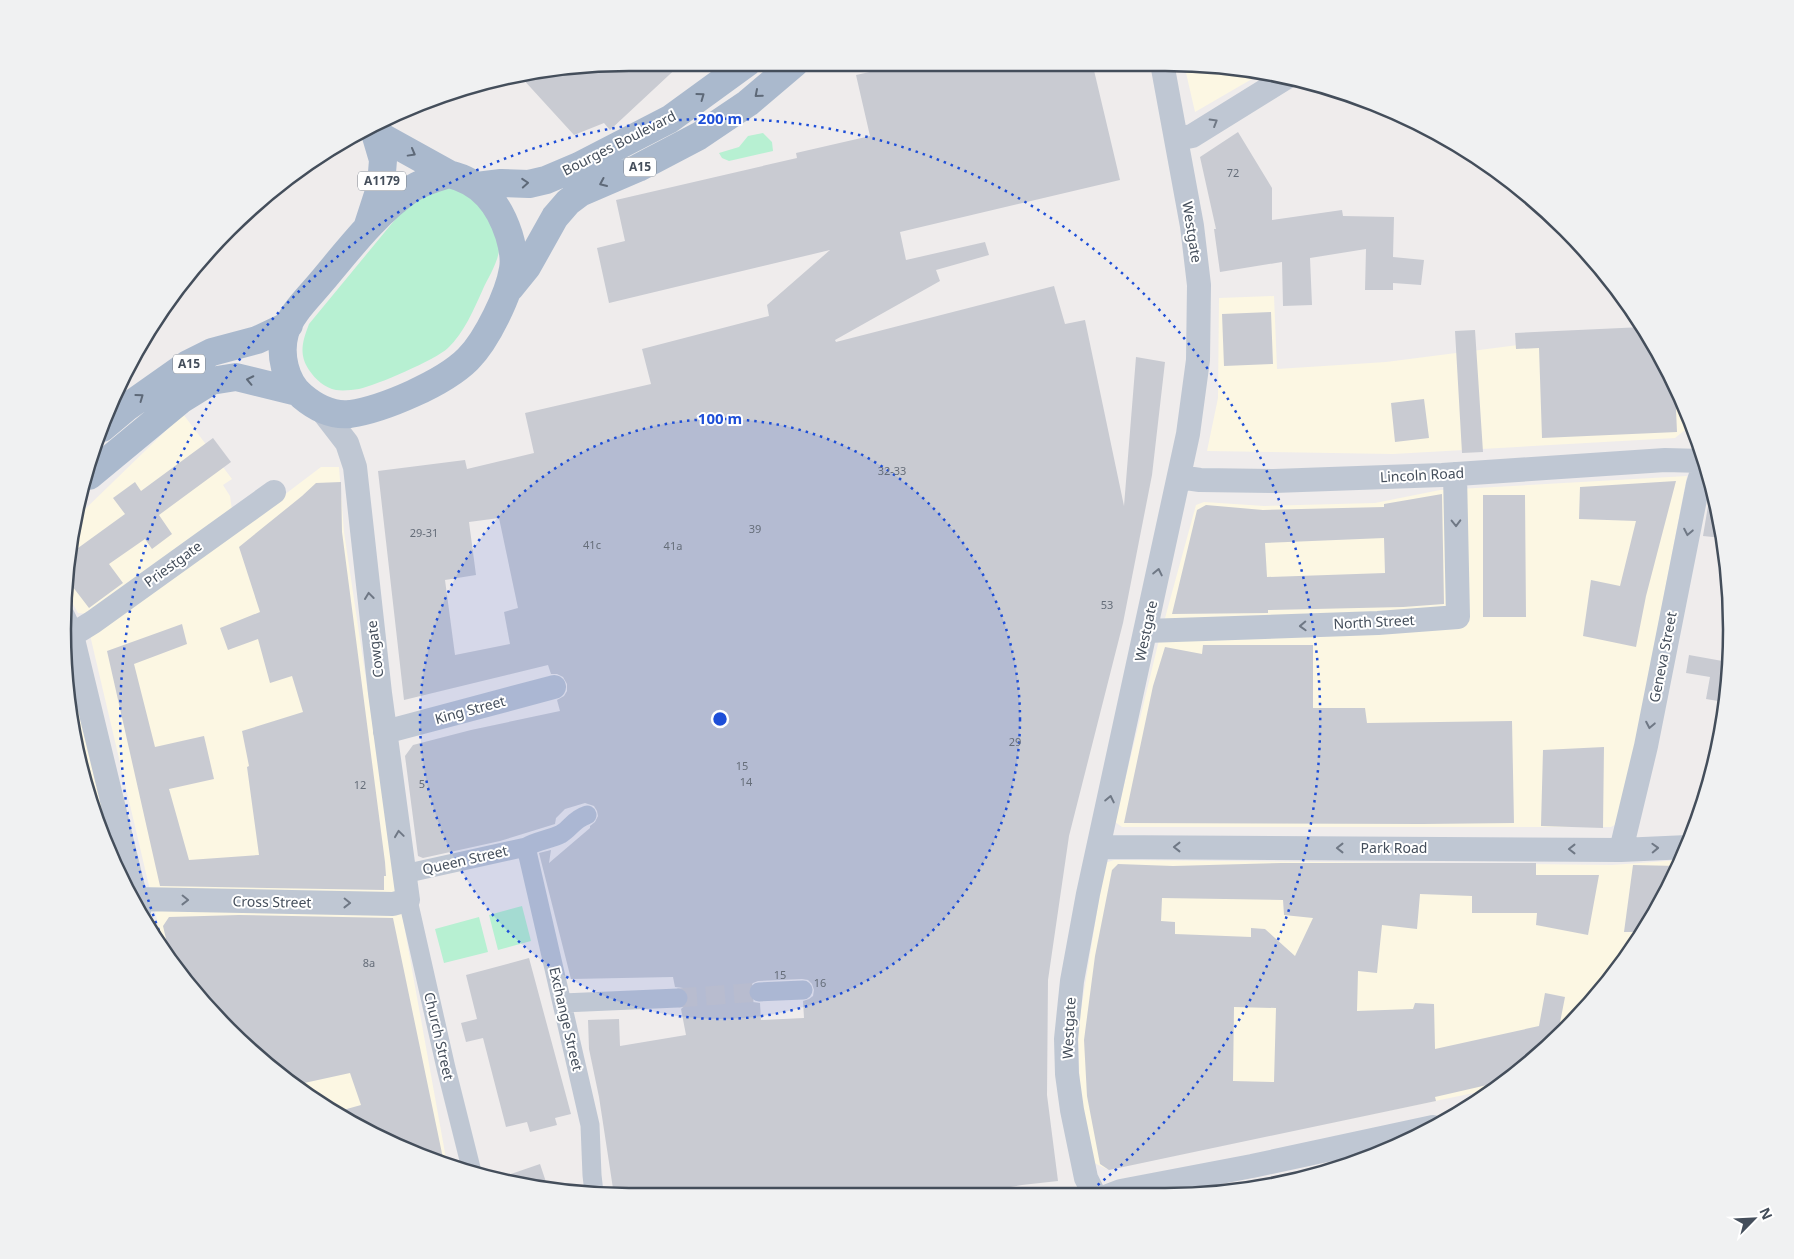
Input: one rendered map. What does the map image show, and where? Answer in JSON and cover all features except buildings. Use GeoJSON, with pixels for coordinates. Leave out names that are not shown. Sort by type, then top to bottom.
{"type":"FeatureCollection","features":[{"type":"Feature","properties":{"kind":"main road","name":"Bourges Boulevard"},"geometry":{"type":"LineString","coordinates":[[477,186],[501,183],[529,184],[546,180],[579,166],[670,119],[734,71]]}},
{"type":"Feature","properties":{"kind":"main road","name":"Bourges Boulevard"},"geometry":{"type":"LineString","coordinates":[[508,291],[527,267],[555,217],[568,202],[580,193],[638,168],[699,136],[748,103],[785,71]]}},
{"type":"Feature","properties":{"kind":"main road","name":"A1179"},"geometry":{"type":"LineString","coordinates":[[377,132],[449,174]]}},
{"type":"Feature","properties":{"kind":"main road","name":"A1179"},"geometry":{"type":"LineString","coordinates":[[367,228],[382,185],[383,160],[374,134]]}},
{"type":"Feature","properties":{"kind":"main road"},"geometry":{"type":"LineString","coordinates":[[449,174],[466,179],[477,186],[494,201],[504,220],[514,267],[508,291],[480,344],[469,358],[458,368],[427,387],[367,410],[339,414],[320,408],[297,392],[283,360],[282,345],[289,325],[295,313],[367,228],[412,188],[427,181],[449,174]]}},
{"type":"Feature","properties":{"kind":"main road","name":"A15"},"geometry":{"type":"LineString","coordinates":[[113,419],[134,401],[188,364],[212,352],[257,340],[289,325]]}},
{"type":"Feature","properties":{"kind":"main road","name":"A15"},"geometry":{"type":"LineString","coordinates":[[94,472],[182,399],[211,381],[236,377],[297,392]]}},
{"type":"Feature","properties":{"kind":"street","name":"Westgate"},"geometry":{"type":"LineString","coordinates":[[1090,1188],[1086,1178],[1072,1110],[1068,1074],[1066,1039],[1072,982],[1088,894],[1188,434],[1198,360],[1200,303],[1198,266],[1164,71]]}},
{"type":"Feature","properties":{"kind":"street"},"geometry":{"type":"LineString","coordinates":[[1177,139],[1192,136],[1277,83]]}},
{"type":"Feature","properties":{"kind":"street","name":"Cowgate"},"geometry":{"type":"LineString","coordinates":[[320,408],[346,443],[354,459],[385,732],[408,900]]}},
{"type":"Feature","properties":{"kind":"street","name":"Lincoln Road"},"geometry":{"type":"LineString","coordinates":[[1665,460],[1692,447]]}},
{"type":"Feature","properties":{"kind":"street","name":"Lincoln Road"},"geometry":{"type":"LineString","coordinates":[[1179,477],[1200,480],[1274,481],[1455,474],[1665,460],[1696,461]]}},
{"type":"Feature","properties":{"kind":"street","name":"North Street"},"geometry":{"type":"LineString","coordinates":[[1146,631],[1378,623],[1458,617],[1455,474]]}},
{"type":"Feature","properties":{"kind":"street","name":"Geneva Street"},"geometry":{"type":"LineString","coordinates":[[1621,850],[1646,746],[1696,491],[1701,475]]}},
{"type":"Feature","properties":{"kind":"street","name":"Priestgate"},"geometry":{"type":"LineString","coordinates":[[71,626],[93,622],[274,492]]}},
{"type":"Feature","properties":{"kind":"street","name":"Priestgate"},"geometry":{"type":"LineString","coordinates":[[71,641],[116,844],[122,860]]}},
{"type":"Feature","properties":{"kind":"street","name":"King Street"},"geometry":{"type":"LineString","coordinates":[[385,732],[554,687]]}},
{"type":"Feature","properties":{"kind":"street","name":"Queen Street"},"geometry":{"type":"LineString","coordinates":[[404,874],[526,846],[561,834],[579,817],[588,815]]}},
{"type":"Feature","properties":{"kind":"street","name":"Exchange Street"},"geometry":{"type":"LineString","coordinates":[[526,846],[563,1003],[596,1122],[590,1187]]}},
{"type":"Feature","properties":{"kind":"street","name":"Park Road"},"geometry":{"type":"LineString","coordinates":[[1099,847],[1621,850],[1678,847]]}},
{"type":"Feature","properties":{"kind":"street","name":"Cross Street"},"geometry":{"type":"LineString","coordinates":[[144,905],[393,904],[408,900]]}},
{"type":"Feature","properties":{"kind":"street","name":"Church Street"},"geometry":{"type":"LineString","coordinates":[[408,900],[465,1163]]}},
{"type":"Feature","properties":{"kind":"street"},"geometry":{"type":"LineString","coordinates":[[759,992],[803,990]]}},
{"type":"Feature","properties":{"kind":"street"},"geometry":{"type":"LineString","coordinates":[[563,1003],[678,998]]}},
{"type":"Feature","properties":{"kind":"street"},"geometry":{"type":"LineString","coordinates":[[1137,1188],[1252,1166],[1404,1133]]}},
{"type":"Feature","properties":{"kind":"shaded area"},"geometry":{"type":"Polygon","coordinates":[[[1186,72],[1253,79],[1195,112],[1186,72]]]}},
{"type":"Feature","properties":{"kind":"shaded area"},"geometry":{"type":"Polygon","coordinates":[[[1274,296],[1277,369],[1386,362],[1636,330],[1665,383],[1685,430],[1675,438],[1393,454],[1207,451],[1218,398],[1219,298],[1274,296]]]}},
{"type":"Feature","properties":{"kind":"shaded area"},"geometry":{"type":"Polygon","coordinates":[[[183,414],[232,479],[223,485],[230,496],[232,510],[88,614],[78,613],[72,602],[76,557],[85,510],[183,414]]]}},
{"type":"Feature","properties":{"kind":"shaded area"},"geometry":{"type":"Polygon","coordinates":[[[321,467],[339,467],[344,532],[395,875],[446,1156],[416,1145],[350,1113],[319,1094],[290,1072],[261,1049],[210,998],[160,931],[90,635],[259,514],[321,467]]]}},
{"type":"Feature","properties":{"kind":"shaded area"},"geometry":{"type":"Polygon","coordinates":[[[1687,476],[1620,822],[1611,827],[1122,827],[1115,822],[1159,640],[1196,505],[1204,502],[1264,506],[1375,503],[1440,490],[1687,476]]]}},
{"type":"Feature","properties":{"kind":"shaded area"},"geometry":{"type":"Polygon","coordinates":[[[74,684],[113,826],[109,830],[90,774],[82,738],[74,684]]]}},
{"type":"Feature","properties":{"kind":"shaded area"},"geometry":{"type":"Polygon","coordinates":[[[1114,860],[1612,865],[1672,861],[1648,909],[1629,940],[1584,998],[1533,1049],[1477,1092],[1107,1169],[1094,1163],[1080,1094],[1078,1028],[1105,863],[1114,860]]]}},
{"type":"Feature","properties":{"kind":"green space"},"geometry":{"type":"Polygon","coordinates":[[[763,133],[772,142],[773,151],[729,161],[722,158],[719,153],[739,147],[748,136],[763,133]]]}},
{"type":"Feature","properties":{"kind":"green space"},"geometry":{"type":"Polygon","coordinates":[[[444,188],[459,190],[475,201],[492,223],[499,245],[496,263],[464,328],[454,342],[441,353],[392,377],[367,387],[353,390],[336,390],[324,385],[311,373],[304,358],[303,341],[309,324],[398,216],[419,199],[444,188]]]}},
{"type":"Feature","properties":{"kind":"green space"},"geometry":{"type":"Polygon","coordinates":[[[522,906],[531,941],[498,950],[489,915],[522,906]]]}},
{"type":"Feature","properties":{"kind":"green space"},"geometry":{"type":"Polygon","coordinates":[[[479,917],[488,952],[444,963],[435,929],[479,917]]]}},
{"type":"Feature","properties":{"kind":"tunnel"},"geometry":{"type":"LineString","coordinates":[[678,998],[759,992]]}}]}
